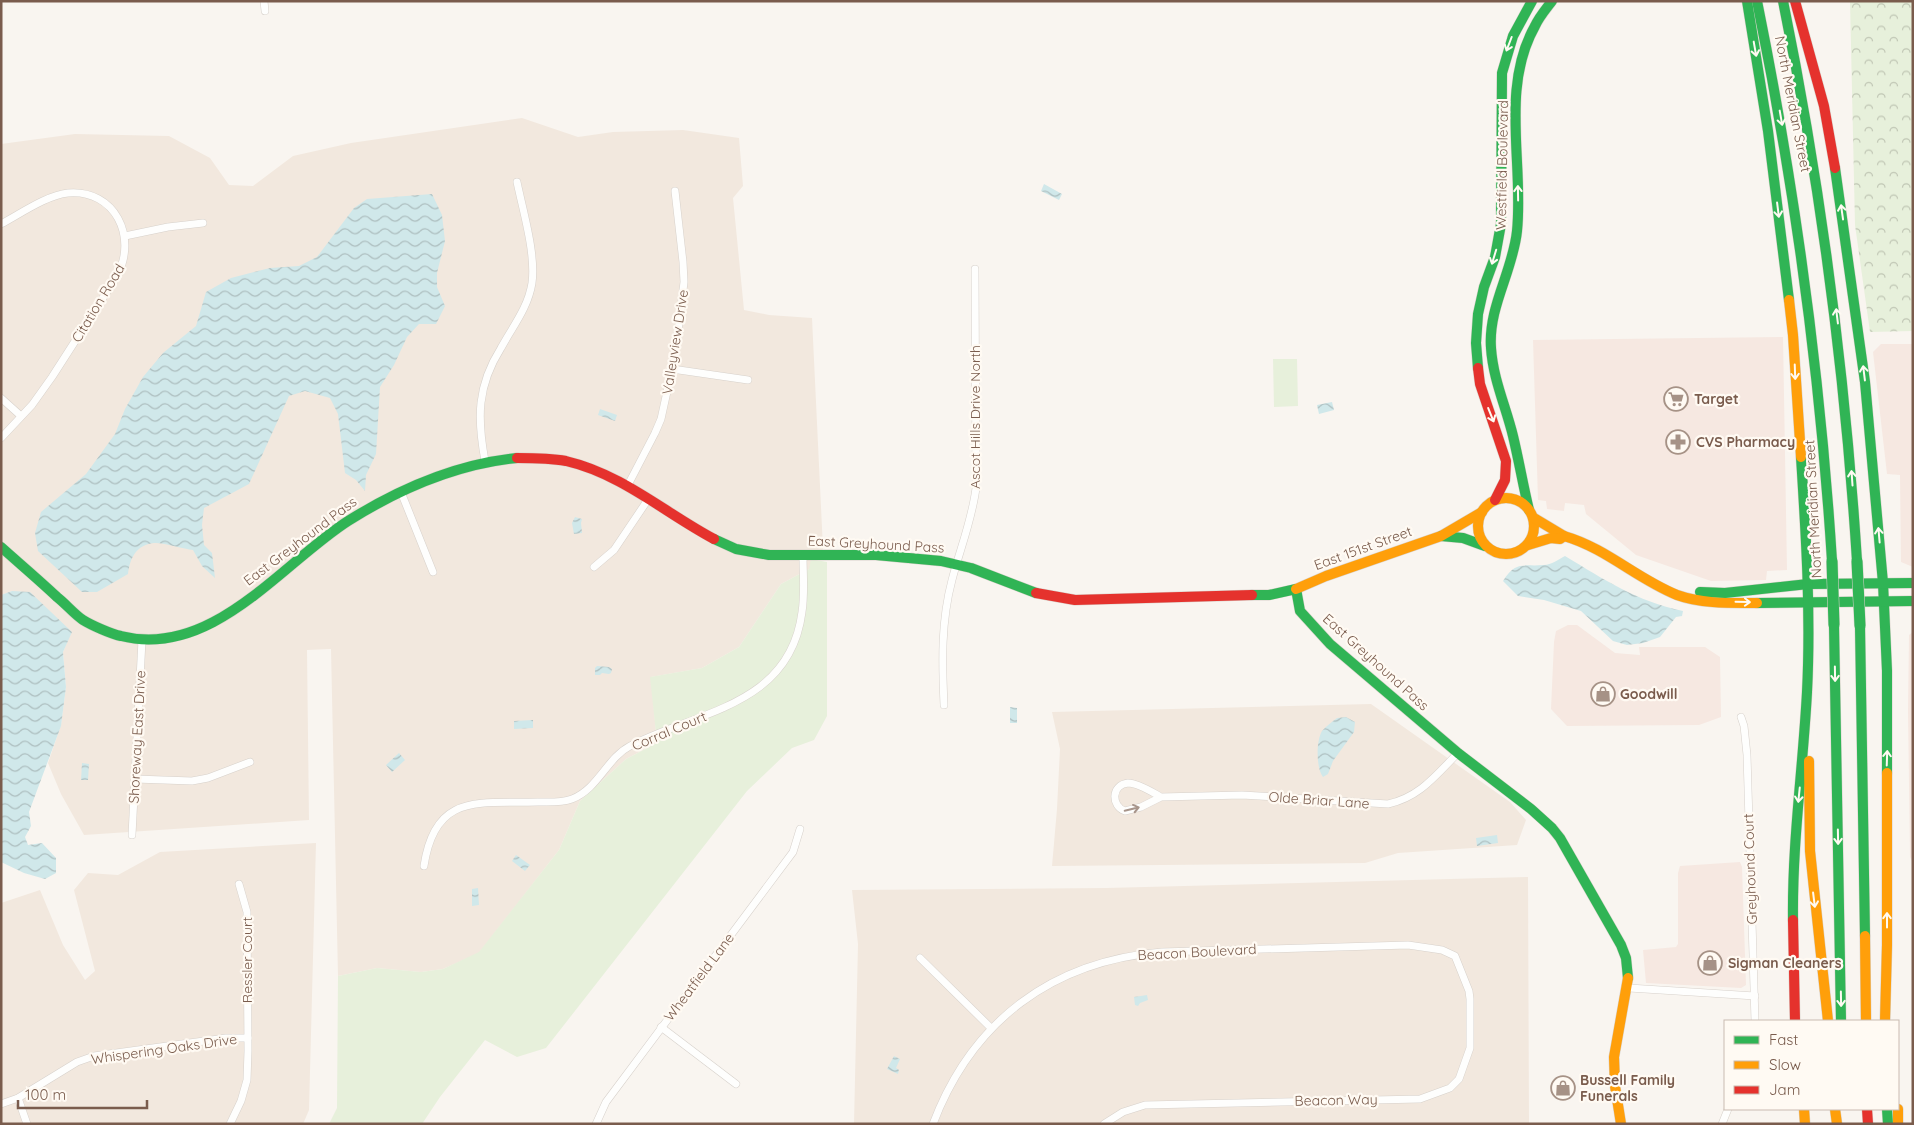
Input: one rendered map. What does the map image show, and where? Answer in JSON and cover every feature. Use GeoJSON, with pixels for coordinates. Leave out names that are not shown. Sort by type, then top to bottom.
{"type":"FeatureCollection","features":[{"type":"Feature","properties":{"kind":"main road","name":"Westfield Boulevard"},"geometry":{"type":"LineString","coordinates":[[1495,500],[1505,480],[1506,461],[1480,384],[1476,343],[1482,296],[1499,240],[1501,224],[1502,73],[1507,49],[1520,19],[1532,1]]}},
{"type":"Feature","properties":{"kind":"main road","name":"Westfield Boulevard"},"geometry":{"type":"LineString","coordinates":[[1532,514],[1513,437],[1497,386],[1490,343],[1501,286],[1517,233],[1517,84],[1521,59],[1530,35],[1545,9],[1552,1]]}},
{"type":"Feature","properties":{"kind":"main road"},"geometry":{"type":"LineString","coordinates":[[1747,1],[1768,131],[1793,340],[1808,584],[1807,694],[1810,851],[1828,1020]]}},
{"type":"Feature","properties":{"kind":"main road","name":"North Meridian Street"},"geometry":{"type":"LineString","coordinates":[[1757,1],[1785,136],[1808,285],[1824,432],[1834,626],[1841,1020]]}},
{"type":"Feature","properties":{"kind":"main road","name":"North Meridian Street"},"geometry":{"type":"LineString","coordinates":[[1783,1],[1806,115],[1832,276],[1844,385],[1860,626],[1866,1020]]}},
{"type":"Feature","properties":{"kind":"main road"},"geometry":{"type":"LineString","coordinates":[[1795,1],[1824,106],[1834,154],[1865,382],[1883,583],[1888,746],[1885,1020]]}},
{"type":"Feature","properties":{"kind":"main road","name":"East Greyhound Pass"},"geometry":{"type":"LineString","coordinates":[[1,547],[83,620],[108,633],[142,640],[162,639],[193,632],[233,611],[335,530],[371,506],[458,468],[485,461],[519,456],[559,459],[593,468],[628,485],[712,539],[736,549],[761,554],[870,556],[957,564],[1026,590],[1070,599],[1270,595],[1296,590],[1300,611],[1330,644],[1458,753],[1539,815],[1560,838],[1626,954],[1629,970],[1628,988],[1614,1052],[1614,1085],[1621,1124]]}},
{"type":"Feature","properties":{"kind":"main road"},"geometry":{"type":"LineString","coordinates":[[1532,514],[1535,528],[1533,536],[1521,551],[1503,555],[1486,547],[1481,539],[1478,521],[1487,505],[1495,500],[1504,498],[1514,499],[1523,503],[1532,514],[1550,528],[1561,532],[1564,536],[1590,544],[1640,576],[1678,595],[1713,601],[1913,602]]}},
{"type":"Feature","properties":{"kind":"main road","name":"East 151st Street"},"geometry":{"type":"LineString","coordinates":[[1296,590],[1326,576],[1441,536],[1452,528],[1462,526],[1471,521],[1482,512]]}},
{"type":"Feature","properties":{"kind":"main road","name":"East 151st Street"},"geometry":{"type":"LineString","coordinates":[[1441,536],[1463,538],[1486,547]]}},
{"type":"Feature","properties":{"kind":"main road"},"geometry":{"type":"LineString","coordinates":[[1528,544],[1564,536]]}},
{"type":"Feature","properties":{"kind":"main road"},"geometry":{"type":"LineString","coordinates":[[1662,586],[1719,594],[1808,584],[1913,583]]}},
{"type":"Feature","properties":{"kind":"main road"},"geometry":{"type":"LineString","coordinates":[[1795,1020],[1793,888],[1795,833],[1807,694]]}},
{"type":"Feature","properties":{"kind":"main road"},"geometry":{"type":"LineString","coordinates":[[1887,945],[1892,1020]]}},
{"type":"Feature","properties":{"kind":"main road"},"geometry":{"type":"LineString","coordinates":[[1801,1124],[1802,1110]]}},
{"type":"Feature","properties":{"kind":"main road"},"geometry":{"type":"LineString","coordinates":[[1802,1110],[1806,1124]]}},
{"type":"Feature","properties":{"kind":"main road"},"geometry":{"type":"LineString","coordinates":[[1835,1110],[1836,1124]]}},
{"type":"Feature","properties":{"kind":"main road"},"geometry":{"type":"LineString","coordinates":[[1842,1110],[1843,1124]]}},
{"type":"Feature","properties":{"kind":"main road"},"geometry":{"type":"LineString","coordinates":[[1867,1110],[1868,1124]]}},
{"type":"Feature","properties":{"kind":"main road"},"geometry":{"type":"LineString","coordinates":[[1887,1110],[1888,1124]]}},
{"type":"Feature","properties":{"kind":"main road"},"geometry":{"type":"LineString","coordinates":[[1898,1110],[1898,1124]]}},
{"type":"Feature","properties":{"kind":"street"},"geometry":{"type":"LineString","coordinates":[[264,1],[265,11]]}},
{"type":"Feature","properties":{"kind":"street"},"geometry":{"type":"LineString","coordinates":[[485,461],[479,418],[483,389],[493,361],[522,315],[532,282],[530,247],[517,182]]}},
{"type":"Feature","properties":{"kind":"street","name":"Valleyview Drive"},"geometry":{"type":"LineString","coordinates":[[628,485],[655,433],[665,404],[672,369],[684,282],[684,262],[675,191]]}},
{"type":"Feature","properties":{"kind":"street","name":"Citation Road"},"geometry":{"type":"LineString","coordinates":[[1,224],[58,195],[80,193],[95,198],[109,207],[121,223],[125,236],[124,260],[117,276],[52,377],[32,404],[1,438]]}},
{"type":"Feature","properties":{"kind":"street"},"geometry":{"type":"LineString","coordinates":[[125,236],[168,227],[203,223]]}},
{"type":"Feature","properties":{"kind":"street","name":"Ascot Hills Drive North"},"geometry":{"type":"LineString","coordinates":[[944,705],[942,663],[944,620],[952,579],[971,516],[976,488],[975,269]]}},
{"type":"Feature","properties":{"kind":"street"},"geometry":{"type":"LineString","coordinates":[[672,369],[748,380]]}},
{"type":"Feature","properties":{"kind":"street"},"geometry":{"type":"LineString","coordinates":[[1,398],[21,416]]}},
{"type":"Feature","properties":{"kind":"street"},"geometry":{"type":"LineString","coordinates":[[401,492],[433,572]]}},
{"type":"Feature","properties":{"kind":"street"},"geometry":{"type":"LineString","coordinates":[[594,567],[614,550],[649,498]]}},
{"type":"Feature","properties":{"kind":"street","name":"Corral Court"},"geometry":{"type":"LineString","coordinates":[[424,866],[426,850],[432,832],[441,820],[455,810],[473,804],[555,802],[574,798],[593,785],[627,748],[735,703],[760,687],[772,676],[785,659],[799,627],[804,597],[803,555]]}},
{"type":"Feature","properties":{"kind":"street","name":"Shoreway East Drive"},"geometry":{"type":"LineString","coordinates":[[132,835],[142,640]]}},
{"type":"Feature","properties":{"kind":"street","name":"Greyhound Court"},"geometry":{"type":"LineString","coordinates":[[1741,717],[1744,726],[1747,755],[1755,1020]]}},
{"type":"Feature","properties":{"kind":"street","name":"Olde Briar Lane"},"geometry":{"type":"LineString","coordinates":[[1161,796],[1141,807],[1125,812],[1117,806],[1114,795],[1126,783],[1161,796],[1242,795],[1388,804],[1401,801],[1415,794],[1458,753]]}},
{"type":"Feature","properties":{"kind":"street"},"geometry":{"type":"LineString","coordinates":[[135,779],[192,781],[208,778],[250,762]]}},
{"type":"Feature","properties":{"kind":"street","name":"Wheatfield Lane"},"geometry":{"type":"LineString","coordinates":[[596,1124],[606,1102],[793,852],[800,829]]}},
{"type":"Feature","properties":{"kind":"street","name":"Ressler Court"},"geometry":{"type":"LineString","coordinates":[[230,1124],[241,1102],[247,1080],[248,912],[239,884]]}},
{"type":"Feature","properties":{"kind":"street","name":"Beacon Boulevard"},"geometry":{"type":"LineString","coordinates":[[933,1124],[958,1071],[991,1028],[1019,1004],[1054,981],[1103,961],[1140,953],[1418,946],[1442,950],[1455,956],[1463,974]]}},
{"type":"Feature","properties":{"kind":"street"},"geometry":{"type":"LineString","coordinates":[[920,958],[991,1028]]}},
{"type":"Feature","properties":{"kind":"street","name":"Beacon Way"},"geometry":{"type":"LineString","coordinates":[[1104,1124],[1123,1112],[1146,1105],[1420,1099],[1450,1088],[1459,1079],[1470,1048],[1470,999],[1463,974]]}},
{"type":"Feature","properties":{"kind":"street"},"geometry":{"type":"LineString","coordinates":[[1628,988],[1754,996]]}},
{"type":"Feature","properties":{"kind":"street"},"geometry":{"type":"LineString","coordinates":[[661,1027],[736,1084]]}},
{"type":"Feature","properties":{"kind":"street","name":"Whispering Oaks Drive"},"geometry":{"type":"LineString","coordinates":[[1,1104],[18,1098],[77,1062],[94,1056],[226,1038],[248,1038]]}},
{"type":"Feature","properties":{"kind":"street"},"geometry":{"type":"LineString","coordinates":[[18,1098],[27,1124]]}},
{"type":"Feature","properties":{"kind":"street"},"geometry":{"type":"LineString","coordinates":[[1722,1124],[1728,1110]]}},
{"type":"Feature","properties":{"kind":"shaded area"},"geometry":{"type":"Polygon","coordinates":[[[522,118],[578,137],[613,132],[683,130],[739,138],[743,186],[733,198],[744,310],[769,315],[812,318],[823,549],[809,569],[781,584],[739,647],[702,668],[651,677],[657,743],[626,759],[580,801],[559,850],[479,953],[443,969],[421,972],[377,968],[338,976],[331,649],[307,650],[309,820],[84,835],[61,794],[48,763],[61,725],[66,687],[63,652],[71,632],[12,591],[1,595],[1,144],[75,134],[169,136],[210,158],[229,185],[253,186],[293,156],[351,143],[522,118]]]}},
{"type":"Feature","properties":{"kind":"shaded area"},"geometry":{"type":"Polygon","coordinates":[[[1783,337],[1787,570],[1767,571],[1766,580],[1711,581],[1636,555],[1586,514],[1584,505],[1565,503],[1564,511],[1547,509],[1546,501],[1538,500],[1533,340],[1783,337]]]}},
{"type":"Feature","properties":{"kind":"shaded area"},"geometry":{"type":"Polygon","coordinates":[[[1881,344],[1913,344],[1913,567],[1901,562],[1900,475],[1887,474],[1873,352],[1881,344]]]}},
{"type":"Feature","properties":{"kind":"shaded area"},"geometry":{"type":"Polygon","coordinates":[[[1568,625],[1577,625],[1615,653],[1640,655],[1639,647],[1705,647],[1720,657],[1721,717],[1699,725],[1567,726],[1551,709],[1556,631],[1568,625]]]}},
{"type":"Feature","properties":{"kind":"shaded area"},"geometry":{"type":"Polygon","coordinates":[[[1913,632],[1913,863],[1910,857],[1908,711],[1909,635],[1913,632]]]}},
{"type":"Feature","properties":{"kind":"shaded area"},"geometry":{"type":"Polygon","coordinates":[[[1371,704],[1510,802],[1526,820],[1517,845],[1398,853],[1365,863],[1052,866],[1060,749],[1052,712],[1371,704]]]}},
{"type":"Feature","properties":{"kind":"shaded area"},"geometry":{"type":"Polygon","coordinates":[[[316,843],[309,1110],[303,1124],[1,1124],[1,903],[40,890],[63,945],[85,980],[95,971],[74,890],[88,873],[118,875],[160,852],[316,843]]]}},
{"type":"Feature","properties":{"kind":"shaded area"},"geometry":{"type":"Polygon","coordinates":[[[1740,862],[1742,867],[1746,985],[1741,988],[1646,983],[1643,950],[1676,947],[1678,944],[1678,873],[1680,866],[1740,862]]]}},
{"type":"Feature","properties":{"kind":"shaded area"},"geometry":{"type":"Polygon","coordinates":[[[1528,877],[1529,1124],[854,1124],[858,944],[852,890],[1106,888],[1528,877]]]}},
{"type":"Feature","properties":{"kind":"green space"},"geometry":{"type":"Polygon","coordinates":[[[1850,1],[1913,1],[1913,331],[1870,332],[1855,225],[1850,1]]]}},
{"type":"Feature","properties":{"kind":"green space"},"geometry":{"type":"Polygon","coordinates":[[[1273,359],[1297,359],[1298,406],[1274,407],[1273,359]]]}},
{"type":"Feature","properties":{"kind":"green space"},"geometry":{"type":"Polygon","coordinates":[[[811,559],[827,562],[827,716],[814,740],[792,748],[747,791],[546,1048],[517,1057],[485,1040],[440,1097],[422,1124],[329,1124],[337,1108],[338,976],[377,968],[421,972],[443,969],[479,952],[559,850],[580,801],[626,759],[657,743],[650,677],[702,668],[739,647],[781,584],[809,569],[811,559]]]}},
{"type":"Feature","properties":{"kind":"water"},"geometry":{"type":"Polygon","coordinates":[[[1044,184],[1062,194],[1059,200],[1041,191],[1044,184]]]}},
{"type":"Feature","properties":{"kind":"water"},"geometry":{"type":"Polygon","coordinates":[[[432,194],[442,215],[445,241],[437,273],[437,287],[445,306],[436,324],[419,324],[407,337],[394,365],[380,387],[376,454],[366,475],[365,491],[356,480],[345,473],[338,414],[330,398],[305,391],[289,396],[249,484],[204,508],[202,525],[204,545],[212,553],[215,578],[202,566],[193,550],[154,543],[138,549],[130,563],[128,574],[97,592],[82,592],[38,551],[35,533],[41,512],[86,474],[115,434],[125,409],[143,377],[163,353],[196,326],[206,292],[231,278],[270,268],[299,266],[317,257],[354,208],[367,199],[432,194]]]}},
{"type":"Feature","properties":{"kind":"water"},"geometry":{"type":"Polygon","coordinates":[[[1332,402],[1334,410],[1319,414],[1317,405],[1332,402]]]}},
{"type":"Feature","properties":{"kind":"water"},"geometry":{"type":"Polygon","coordinates":[[[600,409],[617,415],[615,421],[598,415],[600,409]]]}},
{"type":"Feature","properties":{"kind":"water"},"geometry":{"type":"Polygon","coordinates":[[[575,517],[582,519],[582,533],[574,534],[572,523],[575,517]]]}},
{"type":"Feature","properties":{"kind":"water"},"geometry":{"type":"Polygon","coordinates":[[[1565,556],[1636,596],[1683,611],[1682,616],[1676,617],[1660,637],[1643,643],[1627,645],[1613,641],[1581,611],[1544,600],[1518,596],[1503,581],[1516,567],[1547,565],[1565,556]]]}},
{"type":"Feature","properties":{"kind":"water"},"geometry":{"type":"Polygon","coordinates":[[[12,591],[30,592],[72,632],[63,652],[66,687],[61,726],[29,812],[31,826],[25,837],[28,845],[42,843],[56,858],[56,873],[45,879],[24,873],[1,862],[1,595],[12,591]]]}},
{"type":"Feature","properties":{"kind":"water"},"geometry":{"type":"Polygon","coordinates":[[[597,666],[609,667],[612,669],[611,673],[595,675],[595,668],[597,666]]]}},
{"type":"Feature","properties":{"kind":"water"},"geometry":{"type":"Polygon","coordinates":[[[1010,707],[1017,708],[1017,723],[1010,723],[1010,707]]]}},
{"type":"Feature","properties":{"kind":"water"},"geometry":{"type":"Polygon","coordinates":[[[1346,717],[1355,722],[1354,732],[1333,761],[1328,774],[1323,777],[1318,761],[1320,735],[1337,718],[1346,717]]]}},
{"type":"Feature","properties":{"kind":"water"},"geometry":{"type":"Polygon","coordinates":[[[533,720],[533,728],[514,729],[514,721],[533,720]]]}},
{"type":"Feature","properties":{"kind":"water"},"geometry":{"type":"Polygon","coordinates":[[[399,753],[405,760],[392,772],[386,765],[399,753]]]}},
{"type":"Feature","properties":{"kind":"water"},"geometry":{"type":"Polygon","coordinates":[[[82,763],[89,764],[88,780],[81,780],[82,763]]]}},
{"type":"Feature","properties":{"kind":"water"},"geometry":{"type":"Polygon","coordinates":[[[1497,835],[1498,843],[1477,846],[1476,838],[1497,835]]]}},
{"type":"Feature","properties":{"kind":"water"},"geometry":{"type":"Polygon","coordinates":[[[516,855],[530,865],[525,871],[512,861],[516,855]]]}},
{"type":"Feature","properties":{"kind":"water"},"geometry":{"type":"Polygon","coordinates":[[[478,888],[479,905],[472,906],[472,889],[478,888]]]}},
{"type":"Feature","properties":{"kind":"water"},"geometry":{"type":"Polygon","coordinates":[[[1147,995],[1148,1000],[1140,1003],[1138,1006],[1135,1005],[1134,997],[1147,995]]]}},
{"type":"Feature","properties":{"kind":"water"},"geometry":{"type":"Polygon","coordinates":[[[894,1056],[900,1059],[896,1068],[899,1070],[898,1074],[887,1069],[894,1056]]]}},
{"type":"Feature","properties":{"kind":"traffic: fast"},"geometry":{"type":"LineString","coordinates":[[1478,368],[1476,343],[1478,314],[1484,287],[1495,257],[1501,224],[1502,73],[1513,36],[1532,1]]}},
{"type":"Feature","properties":{"kind":"traffic: fast"},"geometry":{"type":"LineString","coordinates":[[1529,510],[1513,436],[1494,371],[1491,333],[1493,318],[1515,246],[1517,231],[1516,100],[1518,75],[1524,50],[1535,26],[1552,1]]}},
{"type":"Feature","properties":{"kind":"traffic: fast"},"geometry":{"type":"LineString","coordinates":[[1747,1],[1768,131],[1789,300]]}},
{"type":"Feature","properties":{"kind":"traffic: fast"},"geometry":{"type":"LineString","coordinates":[[1757,1],[1783,141],[1804,280],[1821,420],[1832,561]]}},
{"type":"Feature","properties":{"kind":"traffic: fast"},"geometry":{"type":"LineString","coordinates":[[1783,1],[1809,140],[1830,280],[1846,420],[1857,561]]}},
{"type":"Feature","properties":{"kind":"traffic: fast"},"geometry":{"type":"LineString","coordinates":[[1835,168],[1865,382],[1883,583],[1887,671],[1887,773]]}},
{"type":"Feature","properties":{"kind":"traffic: fast"},"geometry":{"type":"LineString","coordinates":[[1793,920],[1794,863],[1808,663],[1807,574],[1801,457]]}},
{"type":"Feature","properties":{"kind":"traffic: fast"},"geometry":{"type":"LineString","coordinates":[[1,547],[76,615],[101,629],[121,636],[154,639],[185,634],[215,621],[244,603],[323,539],[348,521],[387,498],[451,472],[495,461],[517,458]]}},
{"type":"Feature","properties":{"kind":"traffic: fast"},"geometry":{"type":"LineString","coordinates":[[1441,536],[1463,538],[1485,546]]}},
{"type":"Feature","properties":{"kind":"traffic: fast"},"geometry":{"type":"LineString","coordinates":[[714,539],[736,549],[769,555],[876,555],[941,561],[971,568],[1036,593]]}},
{"type":"Feature","properties":{"kind":"traffic: fast"},"geometry":{"type":"LineString","coordinates":[[1832,561],[1834,625]]}},
{"type":"Feature","properties":{"kind":"traffic: fast"},"geometry":{"type":"LineString","coordinates":[[1857,561],[1860,626]]}},
{"type":"Feature","properties":{"kind":"traffic: fast"},"geometry":{"type":"LineString","coordinates":[[1700,592],[1725,593],[1808,584],[1913,583]]}},
{"type":"Feature","properties":{"kind":"traffic: fast"},"geometry":{"type":"LineString","coordinates":[[1252,595],[1269,595],[1296,589],[1300,611],[1330,644],[1458,753],[1531,809],[1552,828],[1560,838],[1621,945],[1626,958],[1628,978]]}},
{"type":"Feature","properties":{"kind":"traffic: fast"},"geometry":{"type":"LineString","coordinates":[[1757,603],[1913,601]]}},
{"type":"Feature","properties":{"kind":"traffic: fast"},"geometry":{"type":"LineString","coordinates":[[1834,625],[1841,1020]]}},
{"type":"Feature","properties":{"kind":"traffic: fast"},"geometry":{"type":"LineString","coordinates":[[1860,626],[1865,936]]}},
{"type":"Feature","properties":{"kind":"traffic: fast"},"geometry":{"type":"LineString","coordinates":[[1887,1110],[1888,1124]]}},
{"type":"Feature","properties":{"kind":"traffic: slow"},"geometry":{"type":"LineString","coordinates":[[1789,300],[1801,457]]}},
{"type":"Feature","properties":{"kind":"traffic: slow"},"geometry":{"type":"LineString","coordinates":[[1500,498],[1512,498],[1526,506],[1534,520],[1534,526],[1532,537],[1526,546],[1512,554],[1500,554],[1490,549],[1483,542],[1478,532],[1478,520],[1483,510],[1490,503],[1500,498]]}},
{"type":"Feature","properties":{"kind":"traffic: slow"},"geometry":{"type":"LineString","coordinates":[[1296,589],[1326,576],[1441,536],[1482,512]]}},
{"type":"Feature","properties":{"kind":"traffic: slow"},"geometry":{"type":"LineString","coordinates":[[1534,518],[1564,536]]}},
{"type":"Feature","properties":{"kind":"traffic: slow"},"geometry":{"type":"LineString","coordinates":[[1528,545],[1551,538],[1560,539],[1564,536],[1594,548],[1648,581],[1677,595],[1706,601],[1757,603]]}},
{"type":"Feature","properties":{"kind":"traffic: slow"},"geometry":{"type":"LineString","coordinates":[[1809,761],[1810,851],[1828,1020]]}},
{"type":"Feature","properties":{"kind":"traffic: slow"},"geometry":{"type":"LineString","coordinates":[[1885,1020],[1887,773]]}},
{"type":"Feature","properties":{"kind":"traffic: slow"},"geometry":{"type":"LineString","coordinates":[[1865,936],[1866,1020]]}},
{"type":"Feature","properties":{"kind":"traffic: slow"},"geometry":{"type":"LineString","coordinates":[[1621,1124],[1615,1086],[1614,1057],[1628,978]]}},
{"type":"Feature","properties":{"kind":"traffic: slow"},"geometry":{"type":"LineString","coordinates":[[1804,1110],[1805,1124]]}},
{"type":"Feature","properties":{"kind":"traffic: slow"},"geometry":{"type":"LineString","coordinates":[[1835,1110],[1837,1124]]}},
{"type":"Feature","properties":{"kind":"traffic: slow"},"geometry":{"type":"LineString","coordinates":[[1898,1110],[1898,1124]]}},
{"type":"Feature","properties":{"kind":"traffic: jam"},"geometry":{"type":"LineString","coordinates":[[1795,1],[1824,106],[1835,168]]}},
{"type":"Feature","properties":{"kind":"traffic: jam"},"geometry":{"type":"LineString","coordinates":[[1478,368],[1480,384],[1506,461],[1505,480],[1495,500]]}},
{"type":"Feature","properties":{"kind":"traffic: jam"},"geometry":{"type":"LineString","coordinates":[[517,458],[542,458],[566,461],[606,475],[643,495],[714,539]]}},
{"type":"Feature","properties":{"kind":"traffic: jam"},"geometry":{"type":"LineString","coordinates":[[1036,593],[1075,600],[1252,595]]}},
{"type":"Feature","properties":{"kind":"traffic: jam"},"geometry":{"type":"LineString","coordinates":[[1793,920],[1795,1020]]}},
{"type":"Feature","properties":{"kind":"traffic: jam"},"geometry":{"type":"LineString","coordinates":[[1867,1110],[1868,1124]]}},
{"type":"Feature","properties":{"kind":"place","name":"Target"},"geometry":{"type":"Point","coordinates":[1676,399]}},
{"type":"Feature","properties":{"kind":"place","name":"CVS Pharmacy"},"geometry":{"type":"Point","coordinates":[1678,442]}},
{"type":"Feature","properties":{"kind":"place","name":"Goodwill"},"geometry":{"type":"Point","coordinates":[1603,694]}},
{"type":"Feature","properties":{"kind":"place","name":"Sigman Cleaners"},"geometry":{"type":"Point","coordinates":[1710,963]}},
{"type":"Feature","properties":{"kind":"place","name":"Bussell Family Funerals"},"geometry":{"type":"Point","coordinates":[1563,1088]}}]}
